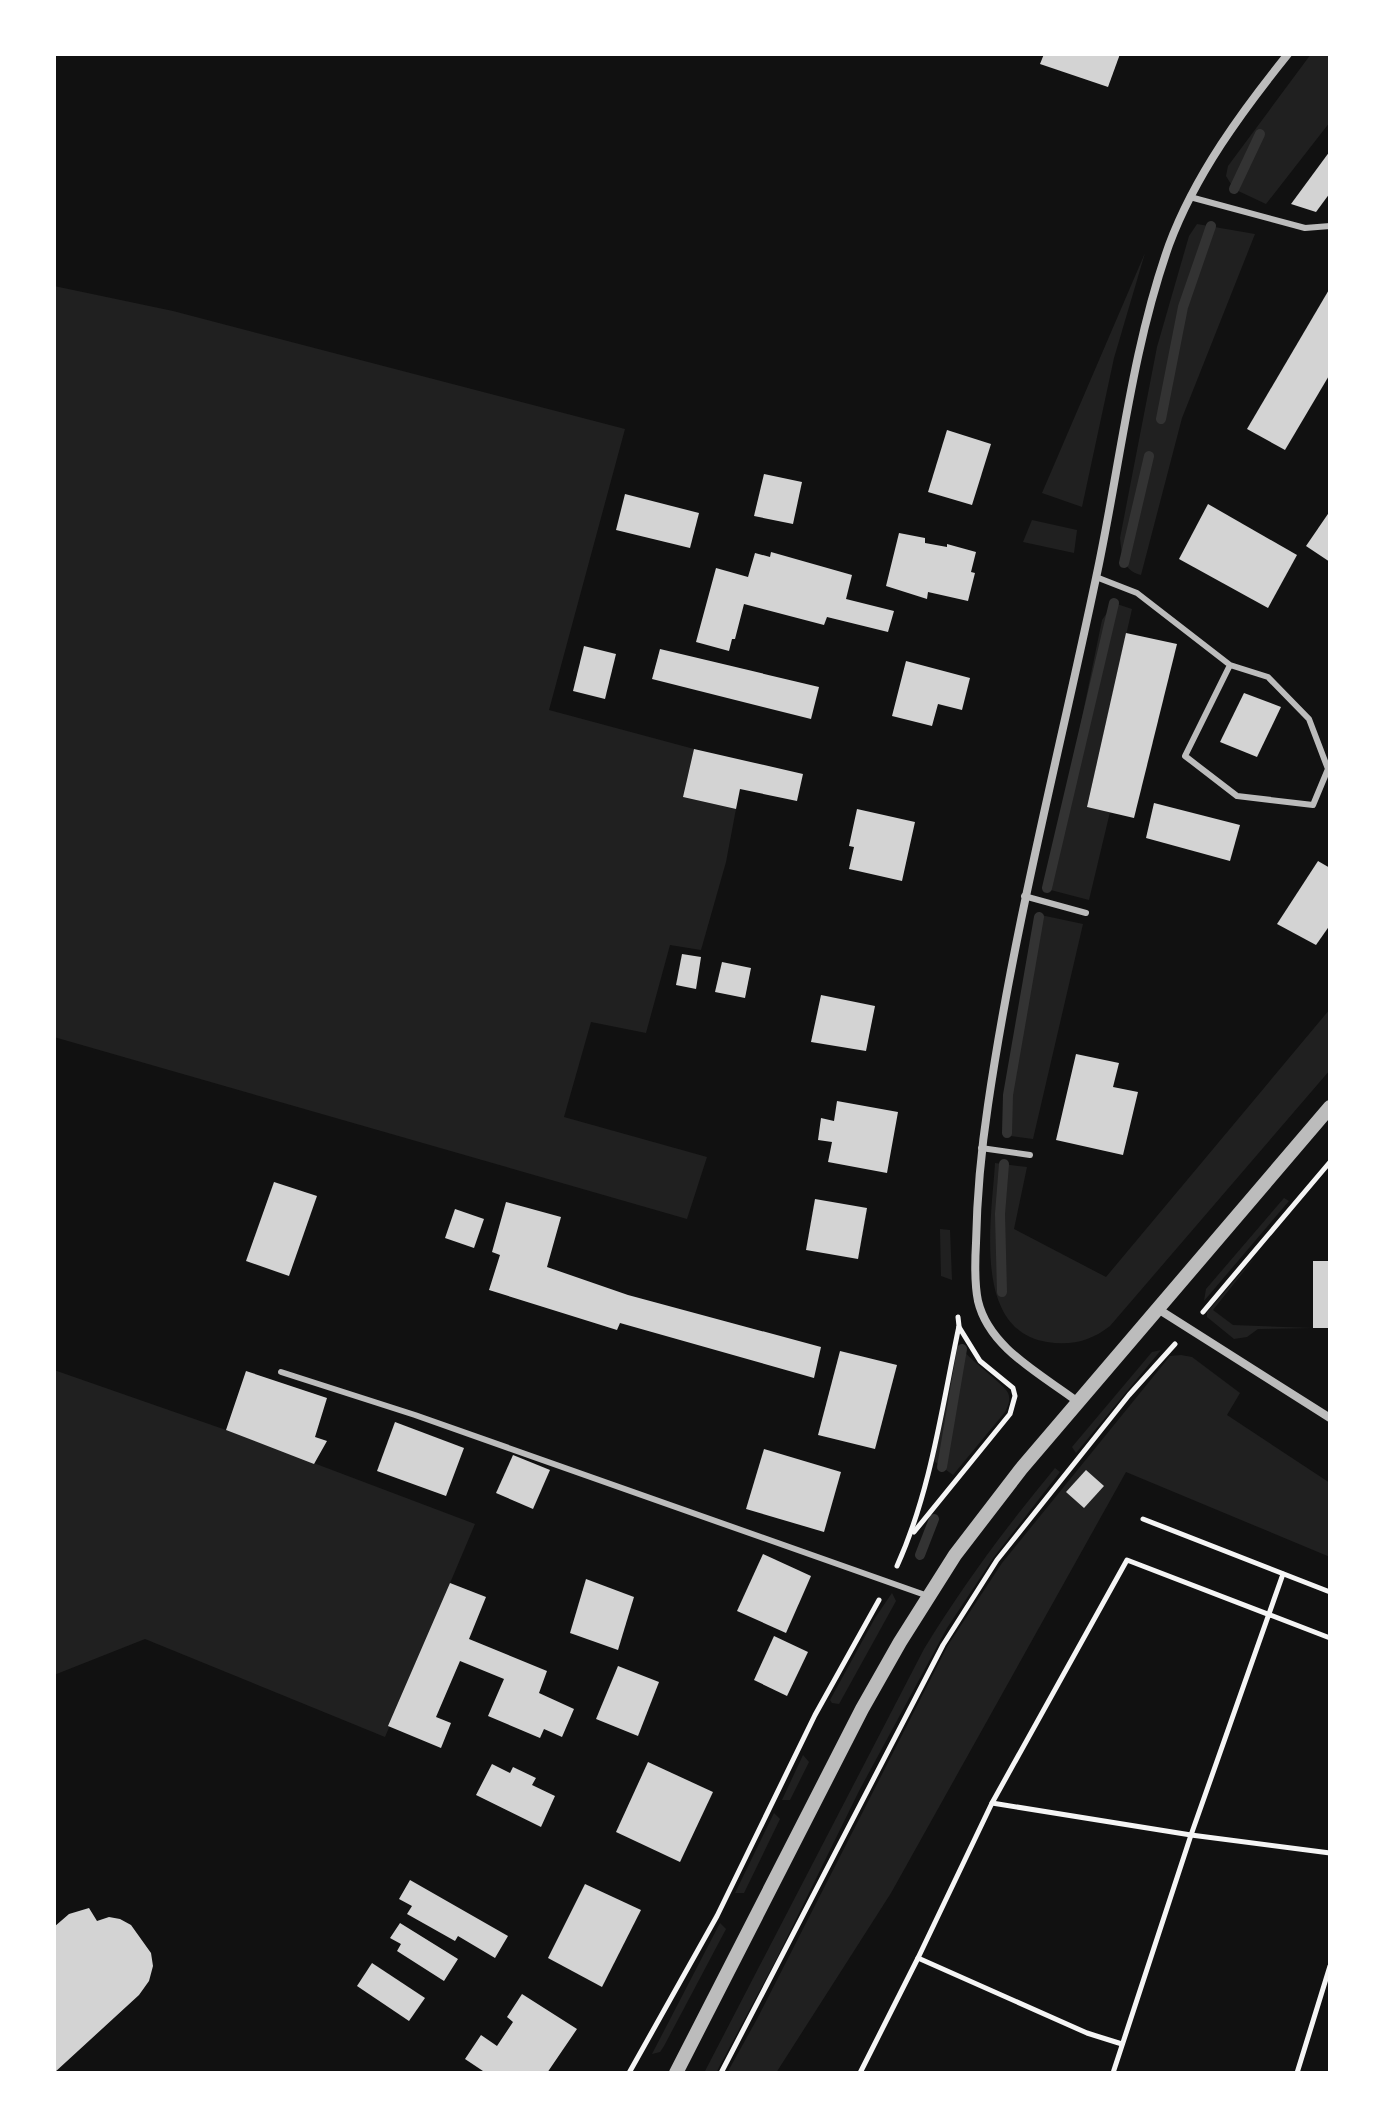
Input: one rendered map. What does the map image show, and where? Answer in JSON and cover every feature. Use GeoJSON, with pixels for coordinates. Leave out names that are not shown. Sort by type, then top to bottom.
{"type":"FeatureCollection","features":[{"type":"Feature","properties":{"kind":"street"},"geometry":{"type":"LineString","coordinates":[[1078,1402],[1004,1346],[986,1322],[978,1300],[975,1267],[981,1148],[1024,896],[1096,577],[1145,325],[1170,244],[1190,197],[1211,161],[1288,54]]}},
{"type":"Feature","properties":{"kind":"street"},"geometry":{"type":"LineString","coordinates":[[676,2073],[862,1709],[928,1596],[983,1516],[1330,1107]]}},
{"type":"Feature","properties":{"kind":"street"},"geometry":{"type":"LineString","coordinates":[[1158,1309],[1330,1418]]}},
{"type":"Feature","properties":{"kind":"lane"},"geometry":{"type":"LineString","coordinates":[[1190,197],[1305,228],[1330,226]]}},
{"type":"Feature","properties":{"kind":"lane"},"geometry":{"type":"LineString","coordinates":[[1096,577],[1137,593],[1230,665],[1268,677],[1309,719],[1328,769],[1313,805],[1237,796],[1185,756],[1230,665]]}},
{"type":"Feature","properties":{"kind":"lane"},"geometry":{"type":"LineString","coordinates":[[1024,896],[1086,913]]}},
{"type":"Feature","properties":{"kind":"lane"},"geometry":{"type":"LineString","coordinates":[[981,1148],[1030,1155]]}},
{"type":"Feature","properties":{"kind":"lane"},"geometry":{"type":"LineString","coordinates":[[281,1372],[415,1415],[928,1596]]}},
{"type":"Feature","properties":{"kind":"path"},"geometry":{"type":"LineString","coordinates":[[721,2073],[943,1645],[997,1560],[1129,1395],[1330,1162]]}},
{"type":"Feature","properties":{"kind":"path"},"geometry":{"type":"LineString","coordinates":[[910,1537],[1010,1414],[1013,1405],[1013,1388],[980,1361],[959,1326]]}},
{"type":"Feature","properties":{"kind":"path"},"geometry":{"type":"LineString","coordinates":[[1143,1519],[1330,1592]]}},
{"type":"Feature","properties":{"kind":"path"},"geometry":{"type":"LineString","coordinates":[[860,2073],[992,1803],[1127,1560],[1330,1638]]}},
{"type":"Feature","properties":{"kind":"path"},"geometry":{"type":"LineString","coordinates":[[1113,2073],[1191,1835],[1283,1574]]}},
{"type":"Feature","properties":{"kind":"path"},"geometry":{"type":"LineString","coordinates":[[992,1803],[1191,1835],[1330,1853]]}},
{"type":"Feature","properties":{"kind":"path"},"geometry":{"type":"LineString","coordinates":[[918,1958],[1087,2033],[1122,2045]]}},
{"type":"Feature","properties":{"kind":"path"},"geometry":{"type":"LineString","coordinates":[[1297,2073],[1330,1966]]}},
{"type":"Feature","properties":{"kind":"shaded area"},"geometry":{"type":"Polygon","coordinates":[[[1311,54],[1330,54],[1330,122],[1266,204],[1234,189],[1226,176],[1228,166],[1311,54]]]}},
{"type":"Feature","properties":{"kind":"shaded area"},"geometry":{"type":"Polygon","coordinates":[[[1197,224],[1255,234],[1182,418],[1141,575],[1127,566],[1120,538],[1157,347],[1189,236],[1197,224]]]}},
{"type":"Feature","properties":{"kind":"shaded area"},"geometry":{"type":"Polygon","coordinates":[[[1145,253],[1114,358],[1082,507],[1042,493],[1145,253]]]}},
{"type":"Feature","properties":{"kind":"shaded area"},"geometry":{"type":"Polygon","coordinates":[[[54,286],[173,311],[625,429],[549,710],[694,749],[683,797],[736,809],[726,862],[701,950],[670,945],[646,1033],[591,1022],[564,1117],[707,1157],[687,1219],[54,1037],[54,286]]]}},
{"type":"Feature","properties":{"kind":"shaded area"},"geometry":{"type":"Polygon","coordinates":[[[1032,520],[1077,530],[1074,553],[1023,542],[1032,520]]]}},
{"type":"Feature","properties":{"kind":"shaded area"},"geometry":{"type":"Polygon","coordinates":[[[1114,603],[1132,609],[1087,807],[1110,812],[1089,900],[1043,888],[1102,620],[1114,603]]]}},
{"type":"Feature","properties":{"kind":"shaded area"},"geometry":{"type":"Polygon","coordinates":[[[1036,914],[1083,924],[1033,1139],[1003,1135],[1004,1101],[1036,914]]]}},
{"type":"Feature","properties":{"kind":"shaded area"},"geometry":{"type":"Polygon","coordinates":[[[1330,1009],[1330,1070],[1110,1326],[1088,1339],[1072,1343],[1047,1342],[1023,1333],[1006,1316],[996,1294],[991,1268],[995,1163],[1027,1167],[1014,1229],[1106,1277],[1330,1009]]]}},
{"type":"Feature","properties":{"kind":"shaded area"},"geometry":{"type":"Polygon","coordinates":[[[1284,1198],[1289,1201],[1204,1301],[1206,1289],[1284,1198]]]}},
{"type":"Feature","properties":{"kind":"shaded area"},"geometry":{"type":"Polygon","coordinates":[[[940,1229],[950,1230],[952,1280],[941,1276],[940,1229]]]}},
{"type":"Feature","properties":{"kind":"shaded area"},"geometry":{"type":"Polygon","coordinates":[[[1256,1256],[1213,1310],[1233,1325],[1313,1328],[1258,1329],[1247,1337],[1234,1339],[1207,1317],[1207,1312],[1256,1256]]]}},
{"type":"Feature","properties":{"kind":"shaded area"},"geometry":{"type":"Polygon","coordinates":[[[958,1348],[1001,1384],[1008,1393],[1009,1401],[1005,1412],[953,1475],[934,1461],[958,1348]]]}},
{"type":"Feature","properties":{"kind":"shaded area"},"geometry":{"type":"Polygon","coordinates":[[[1161,1350],[1076,1453],[1072,1447],[1152,1352],[1161,1350]]]}},
{"type":"Feature","properties":{"kind":"shaded area"},"geometry":{"type":"Polygon","coordinates":[[[1170,1356],[1192,1357],[1240,1393],[1227,1415],[1330,1483],[1330,1557],[1126,1472],[891,1893],[776,2073],[727,2073],[948,1645],[1002,1563],[1170,1356]]]}},
{"type":"Feature","properties":{"kind":"shaded area"},"geometry":{"type":"Polygon","coordinates":[[[54,1370],[226,1430],[475,1524],[385,1737],[145,1639],[54,1675],[54,1370]]]}},
{"type":"Feature","properties":{"kind":"shaded area"},"geometry":{"type":"Polygon","coordinates":[[[1055,1468],[1060,1472],[994,1557],[947,1628],[859,1791],[716,2073],[704,2073],[924,1649],[986,1556],[1055,1468]]]}},
{"type":"Feature","properties":{"kind":"shaded area"},"geometry":{"type":"Polygon","coordinates":[[[892,1593],[896,1601],[839,1704],[832,1703],[830,1700],[892,1593]]]}},
{"type":"Feature","properties":{"kind":"shaded area"},"geometry":{"type":"Polygon","coordinates":[[[803,1755],[809,1762],[790,1800],[782,1800],[803,1755]]]}},
{"type":"Feature","properties":{"kind":"shaded area"},"geometry":{"type":"Polygon","coordinates":[[[774,1813],[780,1819],[744,1893],[735,1893],[774,1813]]]}},
{"type":"Feature","properties":{"kind":"shaded area"},"geometry":{"type":"Polygon","coordinates":[[[720,1923],[726,1929],[664,2046],[660,2052],[652,2054],[720,1923]]]}},
{"type":"Feature","properties":{"kind":"building"},"geometry":{"type":"Polygon","coordinates":[[[1044,54],[1120,54],[1108,87],[1040,64],[1044,54]]]}},
{"type":"Feature","properties":{"kind":"building"},"geometry":{"type":"Polygon","coordinates":[[[1330,151],[1330,193],[1316,212],[1291,204],[1330,151]]]}},
{"type":"Feature","properties":{"kind":"building"},"geometry":{"type":"Polygon","coordinates":[[[1330,288],[1330,374],[1285,450],[1247,429],[1330,288]]]}},
{"type":"Feature","properties":{"kind":"building"},"geometry":{"type":"Polygon","coordinates":[[[947,430],[991,444],[972,505],[928,492],[947,430]]]}},
{"type":"Feature","properties":{"kind":"building"},"geometry":{"type":"Polygon","coordinates":[[[764,474],[802,482],[793,524],[754,516],[764,474]]]}},
{"type":"Feature","properties":{"kind":"building"},"geometry":{"type":"Polygon","coordinates":[[[625,494],[699,513],[690,548],[616,530],[625,494]]]}},
{"type":"Feature","properties":{"kind":"building"},"geometry":{"type":"Polygon","coordinates":[[[1208,504],[1297,555],[1268,608],[1179,559],[1208,504]]]}},
{"type":"Feature","properties":{"kind":"building"},"geometry":{"type":"Polygon","coordinates":[[[1330,511],[1330,562],[1306,546],[1330,511]]]}},
{"type":"Feature","properties":{"kind":"building"},"geometry":{"type":"Polygon","coordinates":[[[899,533],[925,538],[925,543],[947,547],[947,544],[976,552],[968,601],[928,592],[927,599],[886,586],[899,533]]]}},
{"type":"Feature","properties":{"kind":"building"},"geometry":{"type":"Polygon","coordinates":[[[771,552],[852,575],[846,599],[894,611],[888,632],[827,617],[824,625],[744,604],[729,651],[696,642],[716,568],[748,577],[755,553],[770,557],[771,552]]]}},
{"type":"Feature","properties":{"kind":"building"},"geometry":{"type":"Polygon","coordinates":[[[1126,633],[1177,644],[1134,818],[1087,807],[1126,633]]]}},
{"type":"Feature","properties":{"kind":"building"},"geometry":{"type":"Polygon","coordinates":[[[584,646],[616,654],[605,699],[573,691],[584,646]]]}},
{"type":"Feature","properties":{"kind":"building"},"geometry":{"type":"Polygon","coordinates":[[[660,649],[819,687],[811,719],[652,679],[660,649]]]}},
{"type":"Feature","properties":{"kind":"building"},"geometry":{"type":"Polygon","coordinates":[[[906,661],[970,678],[962,710],[938,704],[932,726],[892,716],[906,661]]]}},
{"type":"Feature","properties":{"kind":"building"},"geometry":{"type":"Polygon","coordinates":[[[1244,693],[1281,707],[1257,757],[1220,742],[1244,693]]]}},
{"type":"Feature","properties":{"kind":"building"},"geometry":{"type":"Polygon","coordinates":[[[694,749],[803,774],[797,801],[740,789],[736,809],[683,797],[694,749]]]}},
{"type":"Feature","properties":{"kind":"building"},"geometry":{"type":"Polygon","coordinates":[[[1154,803],[1240,825],[1230,861],[1146,838],[1154,803]]]}},
{"type":"Feature","properties":{"kind":"building"},"geometry":{"type":"Polygon","coordinates":[[[857,809],[915,822],[902,881],[849,869],[854,847],[849,846],[857,809]]]}},
{"type":"Feature","properties":{"kind":"building"},"geometry":{"type":"Polygon","coordinates":[[[1318,861],[1330,868],[1330,925],[1316,945],[1277,924],[1318,861]]]}},
{"type":"Feature","properties":{"kind":"building"},"geometry":{"type":"Polygon","coordinates":[[[682,954],[701,957],[696,989],[676,985],[682,954]]]}},
{"type":"Feature","properties":{"kind":"building"},"geometry":{"type":"Polygon","coordinates":[[[722,962],[751,968],[745,998],[715,992],[722,962]]]}},
{"type":"Feature","properties":{"kind":"building"},"geometry":{"type":"Polygon","coordinates":[[[821,995],[875,1006],[866,1051],[811,1042],[821,995]]]}},
{"type":"Feature","properties":{"kind":"building"},"geometry":{"type":"Polygon","coordinates":[[[1076,1054],[1119,1063],[1113,1087],[1138,1092],[1123,1155],[1056,1140],[1076,1054]]]}},
{"type":"Feature","properties":{"kind":"building"},"geometry":{"type":"Polygon","coordinates":[[[837,1101],[898,1112],[887,1173],[828,1162],[832,1142],[818,1140],[821,1118],[834,1121],[837,1101]]]}},
{"type":"Feature","properties":{"kind":"building"},"geometry":{"type":"Polygon","coordinates":[[[274,1182],[317,1196],[289,1276],[246,1261],[274,1182]]]}},
{"type":"Feature","properties":{"kind":"building"},"geometry":{"type":"Polygon","coordinates":[[[815,1199],[867,1208],[858,1259],[806,1250],[815,1199]]]}},
{"type":"Feature","properties":{"kind":"building"},"geometry":{"type":"Polygon","coordinates":[[[506,1202],[561,1217],[547,1267],[628,1295],[821,1347],[814,1378],[620,1323],[617,1330],[489,1290],[500,1255],[492,1252],[506,1202]]]}},
{"type":"Feature","properties":{"kind":"building"},"geometry":{"type":"Polygon","coordinates":[[[455,1209],[484,1219],[474,1248],[445,1238],[455,1209]]]}},
{"type":"Feature","properties":{"kind":"building"},"geometry":{"type":"Polygon","coordinates":[[[1313,1261],[1330,1261],[1330,1328],[1313,1328],[1313,1261]]]}},
{"type":"Feature","properties":{"kind":"building"},"geometry":{"type":"Polygon","coordinates":[[[840,1351],[897,1365],[875,1449],[818,1435],[840,1351]]]}},
{"type":"Feature","properties":{"kind":"building"},"geometry":{"type":"Polygon","coordinates":[[[246,1371],[327,1398],[315,1437],[327,1441],[314,1464],[226,1430],[246,1371]]]}},
{"type":"Feature","properties":{"kind":"building"},"geometry":{"type":"Polygon","coordinates":[[[395,1422],[464,1448],[446,1496],[377,1471],[395,1422]]]}},
{"type":"Feature","properties":{"kind":"building"},"geometry":{"type":"Polygon","coordinates":[[[764,1449],[841,1472],[824,1532],[746,1509],[764,1449]]]}},
{"type":"Feature","properties":{"kind":"building"},"geometry":{"type":"Polygon","coordinates":[[[513,1455],[550,1470],[533,1509],[496,1493],[513,1455]]]}},
{"type":"Feature","properties":{"kind":"building"},"geometry":{"type":"Polygon","coordinates":[[[1086,1470],[1104,1486],[1084,1508],[1066,1492],[1086,1470]]]}},
{"type":"Feature","properties":{"kind":"building"},"geometry":{"type":"Polygon","coordinates":[[[763,1554],[811,1576],[786,1633],[737,1611],[763,1554]]]}},
{"type":"Feature","properties":{"kind":"building"},"geometry":{"type":"Polygon","coordinates":[[[586,1579],[634,1597],[618,1650],[570,1633],[586,1579]]]}},
{"type":"Feature","properties":{"kind":"building"},"geometry":{"type":"Polygon","coordinates":[[[450,1583],[486,1597],[469,1639],[547,1671],[539,1693],[574,1709],[562,1737],[544,1729],[540,1738],[488,1716],[504,1679],[460,1661],[436,1717],[451,1723],[441,1748],[388,1726],[450,1583]]]}},
{"type":"Feature","properties":{"kind":"building"},"geometry":{"type":"Polygon","coordinates":[[[774,1636],[808,1652],[787,1696],[754,1680],[774,1636]]]}},
{"type":"Feature","properties":{"kind":"building"},"geometry":{"type":"Polygon","coordinates":[[[618,1666],[659,1682],[638,1736],[596,1719],[618,1666]]]}},
{"type":"Feature","properties":{"kind":"building"},"geometry":{"type":"Polygon","coordinates":[[[648,1762],[713,1792],[680,1862],[616,1832],[648,1762]]]}},
{"type":"Feature","properties":{"kind":"building"},"geometry":{"type":"Polygon","coordinates":[[[492,1764],[510,1773],[513,1767],[536,1778],[532,1785],[555,1796],[541,1827],[476,1795],[492,1764]]]}},
{"type":"Feature","properties":{"kind":"building"},"geometry":{"type":"Polygon","coordinates":[[[410,1880],[508,1936],[495,1958],[458,1936],[455,1941],[407,1914],[412,1906],[399,1899],[410,1880]]]}},
{"type":"Feature","properties":{"kind":"building"},"geometry":{"type":"Polygon","coordinates":[[[585,1884],[641,1910],[602,1987],[548,1958],[585,1884]]]}},
{"type":"Feature","properties":{"kind":"building"},"geometry":{"type":"Polygon","coordinates":[[[89,1908],[97,1921],[109,1917],[131,1925],[151,1953],[153,1966],[149,1981],[139,1995],[54,2073],[54,1927],[69,1914],[89,1908]]]}},
{"type":"Feature","properties":{"kind":"building"},"geometry":{"type":"Polygon","coordinates":[[[400,1923],[458,1959],[444,1981],[397,1951],[401,1944],[390,1938],[400,1923]]]}},
{"type":"Feature","properties":{"kind":"building"},"geometry":{"type":"Polygon","coordinates":[[[372,1963],[425,1998],[409,2021],[357,1986],[372,1963]]]}},
{"type":"Feature","properties":{"kind":"building"},"geometry":{"type":"Polygon","coordinates":[[[522,1994],[577,2029],[547,2073],[486,2073],[465,2059],[481,2035],[497,2046],[513,2022],[507,2017],[522,1994]]]}},
{"type":"Feature","properties":{"kind":"waterway"},"geometry":{"type":"LineString","coordinates":[[1234,189],[1260,134]]}},
{"type":"Feature","properties":{"kind":"waterway"},"geometry":{"type":"LineString","coordinates":[[1161,419],[1183,307],[1211,226]]}},
{"type":"Feature","properties":{"kind":"waterway"},"geometry":{"type":"LineString","coordinates":[[1124,563],[1149,456]]}},
{"type":"Feature","properties":{"kind":"waterway"},"geometry":{"type":"LineString","coordinates":[[1047,888],[1114,603]]}},
{"type":"Feature","properties":{"kind":"waterway"},"geometry":{"type":"LineString","coordinates":[[1007,1133],[1008,1095],[1039,917]]}},
{"type":"Feature","properties":{"kind":"waterway"},"geometry":{"type":"LineString","coordinates":[[1002,1292],[1000,1214],[1004,1164]]}},
{"type":"Feature","properties":{"kind":"waterway"},"geometry":{"type":"LineString","coordinates":[[942,1467],[962,1349]]}},
{"type":"Feature","properties":{"kind":"waterway"},"geometry":{"type":"LineString","coordinates":[[920,1555],[934,1519]]}}]}
